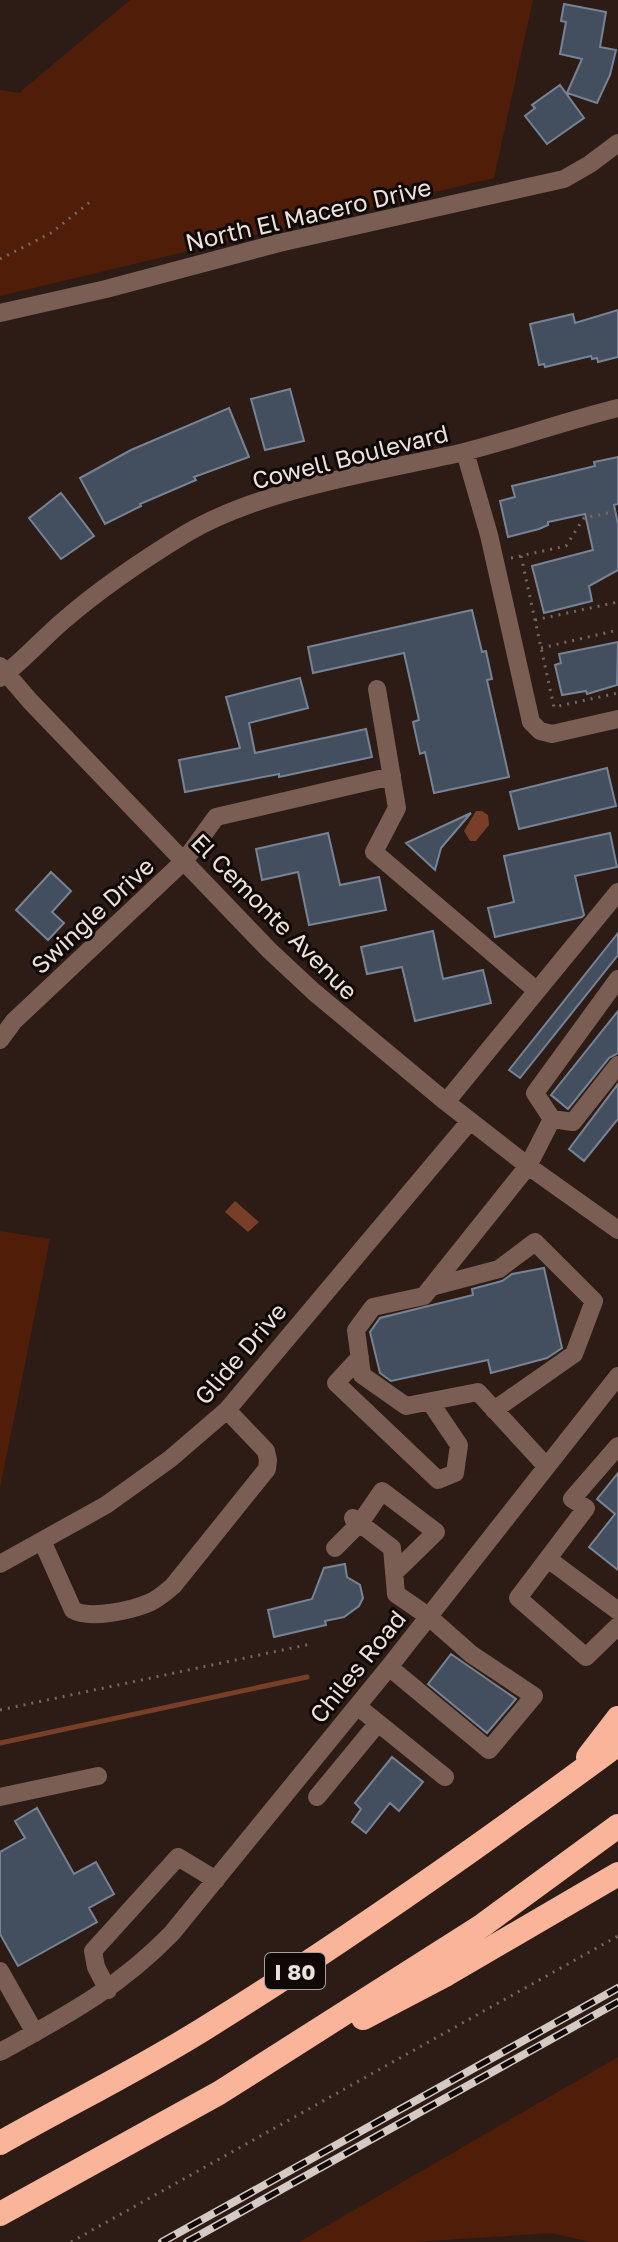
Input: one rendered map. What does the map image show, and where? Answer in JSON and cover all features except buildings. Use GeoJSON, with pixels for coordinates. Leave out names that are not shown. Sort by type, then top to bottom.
{"type":"FeatureCollection","features":[{"type":"Feature","properties":{"kind":"highway"},"geometry":{"type":"LineString","coordinates":[[575,1776],[618,1718]]}},
{"type":"Feature","properties":{"kind":"highway","name":"I 80"},"geometry":{"type":"LineString","coordinates":[[0,2143],[204,2029],[418,1889],[618,1744]]}},
{"type":"Feature","properties":{"kind":"highway","name":"I 80"},"geometry":{"type":"LineString","coordinates":[[0,2214],[219,2093],[483,1925],[618,1826]]}},
{"type":"Feature","properties":{"kind":"highway"},"geometry":{"type":"LineString","coordinates":[[219,2093],[447,1974],[618,1874]]}},
{"type":"Feature","properties":{"kind":"street","name":"North El Macero Drive"},"geometry":{"type":"LineString","coordinates":[[0,313],[106,289],[279,243],[564,179],[618,143]]}},
{"type":"Feature","properties":{"kind":"street","name":"Cowell Boulevard"},"geometry":{"type":"LineString","coordinates":[[2,672],[132,568],[190,531],[243,508],[311,486],[465,452],[618,408]]}},
{"type":"Feature","properties":{"kind":"street"},"geometry":{"type":"LineString","coordinates":[[465,452],[495,561],[531,722],[540,731],[552,734],[618,719]]}},
{"type":"Feature","properties":{"kind":"street","name":"El Cemonte Avenue"},"geometry":{"type":"LineString","coordinates":[[2,672],[269,950],[314,992],[470,1121],[618,1230]]}},
{"type":"Feature","properties":{"kind":"street"},"geometry":{"type":"LineString","coordinates":[[377,689],[397,808],[374,852],[537,991]]}},
{"type":"Feature","properties":{"kind":"street","name":"Swingle Drive"},"geometry":{"type":"LineString","coordinates":[[0,1040],[14,1021],[185,860],[216,817],[392,776]]}},
{"type":"Feature","properties":{"kind":"street"},"geometry":{"type":"LineString","coordinates":[[446,1102],[618,892]]}},
{"type":"Feature","properties":{"kind":"street"},"geometry":{"type":"LineString","coordinates":[[618,979],[535,1093],[552,1119],[573,1122],[618,1065]]}},
{"type":"Feature","properties":{"kind":"street"},"geometry":{"type":"LineString","coordinates":[[546,1466],[478,1392],[406,1406],[362,1375],[356,1330],[373,1307],[424,1296],[528,1166],[552,1119]]}},
{"type":"Feature","properties":{"kind":"street","name":"Glide Drive"},"geometry":{"type":"LineString","coordinates":[[0,1564],[43,1543],[119,1496],[170,1459],[227,1410],[470,1121]]}},
{"type":"Feature","properties":{"kind":"street"},"geometry":{"type":"LineString","coordinates":[[431,1287],[499,1269],[535,1242],[594,1301],[574,1354],[494,1410]]}},
{"type":"Feature","properties":{"kind":"street"},"geometry":{"type":"LineString","coordinates":[[360,1357],[336,1383],[438,1480],[455,1473],[459,1445],[430,1402]]}},
{"type":"Feature","properties":{"kind":"street","name":"Chiles Road"},"geometry":{"type":"LineString","coordinates":[[0,2052],[108,1990],[172,1933],[389,1667],[618,1376]]}},
{"type":"Feature","properties":{"kind":"street"},"geometry":{"type":"LineString","coordinates":[[43,1543],[73,1610],[80,1614],[90,1616],[115,1611],[160,1597],[173,1586],[267,1469],[266,1451],[227,1410]]}},
{"type":"Feature","properties":{"kind":"street"},"geometry":{"type":"LineString","coordinates":[[618,1446],[572,1499],[586,1508],[518,1598],[586,1657],[618,1626]]}},
{"type":"Feature","properties":{"kind":"street"},"geometry":{"type":"LineString","coordinates":[[335,1548],[382,1491],[436,1532],[394,1573]]}},
{"type":"Feature","properties":{"kind":"street"},"geometry":{"type":"LineString","coordinates":[[357,1521],[392,1548],[396,1594],[428,1616],[471,1654],[534,1696],[489,1750],[389,1667]]}},
{"type":"Feature","properties":{"kind":"street"},"geometry":{"type":"LineString","coordinates":[[548,1559],[618,1611]]}},
{"type":"Feature","properties":{"kind":"street"},"geometry":{"type":"LineString","coordinates":[[357,1706],[445,1777]]}},
{"type":"Feature","properties":{"kind":"street"},"geometry":{"type":"LineString","coordinates":[[317,1797],[378,1723]]}},
{"type":"Feature","properties":{"kind":"street"},"geometry":{"type":"LineString","coordinates":[[0,1797],[98,1776]]}},
{"type":"Feature","properties":{"kind":"street"},"geometry":{"type":"LineString","coordinates":[[108,1990],[96,1967],[93,1951],[178,1857],[216,1880]]}},
{"type":"Feature","properties":{"kind":"street"},"geometry":{"type":"LineString","coordinates":[[0,1971],[35,2033]]}},
{"type":"Feature","properties":{"kind":"path"},"geometry":{"type":"LineString","coordinates":[[0,259],[51,233],[90,202]]}},
{"type":"Feature","properties":{"kind":"path"},"geometry":{"type":"LineString","coordinates":[[495,561],[566,546],[584,518],[618,511]]}},
{"type":"Feature","properties":{"kind":"path"},"geometry":{"type":"LineString","coordinates":[[521,556],[554,707],[618,693]]}},
{"type":"Feature","properties":{"kind":"path"},"geometry":{"type":"LineString","coordinates":[[535,620],[618,602]]}},
{"type":"Feature","properties":{"kind":"path"},"geometry":{"type":"LineString","coordinates":[[541,648],[618,630]]}},
{"type":"Feature","properties":{"kind":"path"},"geometry":{"type":"LineString","coordinates":[[0,1710],[311,1644]]}},
{"type":"Feature","properties":{"kind":"path"},"geometry":{"type":"LineString","coordinates":[[71,2242],[618,1936]]}},
{"type":"Feature","properties":{"kind":"shaded area"},"geometry":{"type":"Polygon","coordinates":[[[130,0],[533,0],[494,178],[0,296],[0,90],[19,93],[130,0]]]}},
{"type":"Feature","properties":{"kind":"shaded area"},"geometry":{"type":"Polygon","coordinates":[[[476,811],[488,815],[489,825],[476,841],[470,841],[464,831],[476,811]]]}},
{"type":"Feature","properties":{"kind":"shaded area"},"geometry":{"type":"Polygon","coordinates":[[[235,1201],[259,1222],[248,1232],[225,1212],[235,1201]]]}},
{"type":"Feature","properties":{"kind":"shaded area"},"geometry":{"type":"Polygon","coordinates":[[[0,1231],[50,1239],[0,1488],[0,1231]]]}},
{"type":"Feature","properties":{"kind":"shaded area"},"geometry":{"type":"Polygon","coordinates":[[[618,2057],[618,2242],[591,2242],[551,2233],[415,2242],[299,2242],[618,2057]]]}},
{"type":"Feature","properties":{"kind":"waterway"},"geometry":{"type":"LineString","coordinates":[[0,1743],[307,1677]]}},
{"type":"Feature","properties":{"kind":"railway"},"geometry":{"type":"LineString","coordinates":[[162,2242],[618,1988]]}},
{"type":"Feature","properties":{"kind":"railway"},"geometry":{"type":"LineString","coordinates":[[187,2242],[618,2002]]}}]}
